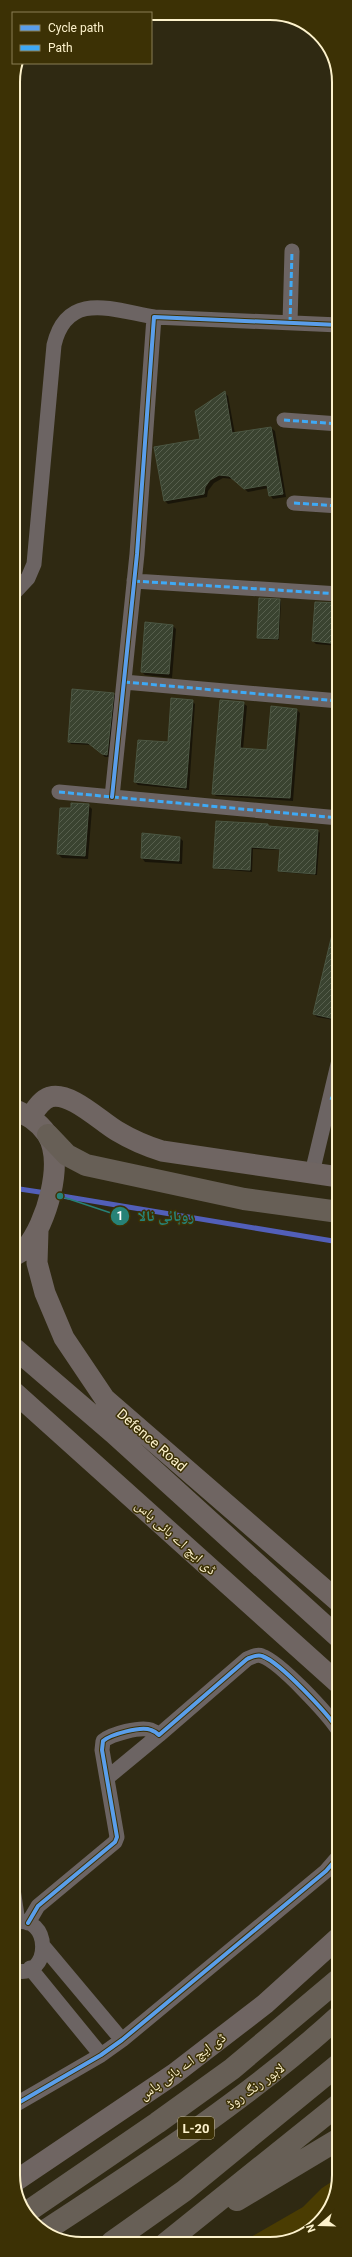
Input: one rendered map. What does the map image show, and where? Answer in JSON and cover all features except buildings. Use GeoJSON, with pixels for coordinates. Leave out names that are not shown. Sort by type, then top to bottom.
{"type":"FeatureCollection","features":[{"type":"Feature","properties":{"kind":"highway"},"geometry":{"type":"LineString","coordinates":[[48,1135],[67,1155],[86,1165],[244,1199],[332,1211]]}},
{"type":"Feature","properties":{"kind":"highway"},"geometry":{"type":"LineString","coordinates":[[31,2209],[157,2123],[232,2069],[332,1985]]}},
{"type":"Feature","properties":{"kind":"highway","name":"لاہور رنگ روڈ"},"geometry":{"type":"LineString","coordinates":[[49,2228],[172,2146],[293,2058],[332,2022]]}},
{"type":"Feature","properties":{"kind":"highway"},"geometry":{"type":"LineString","coordinates":[[119,2237],[184,2191],[332,2070]]}},
{"type":"Feature","properties":{"kind":"highway"},"geometry":{"type":"LineString","coordinates":[[173,2237],[332,2110]]}},
{"type":"Feature","properties":{"kind":"highway"},"geometry":{"type":"LineString","coordinates":[[174,2237],[332,2143]]}},
{"type":"Feature","properties":{"kind":"main road"},"geometry":{"type":"LineString","coordinates":[[20,1252],[25,1249],[38,1231],[49,1202],[53,1175],[53,1154],[48,1135],[22,1113],[50,1097],[59,1096],[74,1101],[115,1130],[139,1143],[162,1151],[332,1176]]}},
{"type":"Feature","properties":{"kind":"main road","name":"Defence Road"},"geometry":{"type":"LineString","coordinates":[[38,1231],[37,1263],[44,1293],[64,1338],[105,1399],[332,1596]]}},
{"type":"Feature","properties":{"kind":"main road","name":"Defence Road"},"geometry":{"type":"LineString","coordinates":[[20,1353],[113,1433],[332,1632]]}},
{"type":"Feature","properties":{"kind":"main road","name":"ڈی ایچ اے بائی پاس"},"geometry":{"type":"LineString","coordinates":[[20,1397],[332,1678]]}},
{"type":"Feature","properties":{"kind":"main road","name":"ڈی ایچ اے بائی پاس"},"geometry":{"type":"LineString","coordinates":[[20,2178],[174,2074],[265,2004],[332,1943]]}},
{"type":"Feature","properties":{"kind":"street"},"geometry":{"type":"LineString","coordinates":[[290,323],[292,251]]}},
{"type":"Feature","properties":{"kind":"street"},"geometry":{"type":"LineString","coordinates":[[20,587],[28,578],[34,564],[54,345],[58,330],[66,318],[77,311],[89,307],[154,317],[332,325]]}},
{"type":"Feature","properties":{"kind":"street"},"geometry":{"type":"LineString","coordinates":[[112,797],[134,581],[154,317]]}},
{"type":"Feature","properties":{"kind":"street"},"geometry":{"type":"LineString","coordinates":[[284,420],[332,423]]}},
{"type":"Feature","properties":{"kind":"street"},"geometry":{"type":"LineString","coordinates":[[294,503],[332,506]]}},
{"type":"Feature","properties":{"kind":"street"},"geometry":{"type":"LineString","coordinates":[[134,581],[332,594]]}},
{"type":"Feature","properties":{"kind":"street"},"geometry":{"type":"LineString","coordinates":[[124,682],[332,700]]}},
{"type":"Feature","properties":{"kind":"street"},"geometry":{"type":"LineString","coordinates":[[59,792],[332,817]]}},
{"type":"Feature","properties":{"kind":"street"},"geometry":{"type":"LineString","coordinates":[[312,1173],[332,1106]]}},
{"type":"Feature","properties":{"kind":"street"},"geometry":{"type":"LineString","coordinates":[[107,1778],[160,1735],[247,1659],[256,1656],[262,1656],[269,1661],[306,1692],[332,1720]]}},
{"type":"Feature","properties":{"kind":"street"},"geometry":{"type":"LineString","coordinates":[[20,1970],[30,1968],[40,1960],[44,1947],[42,1937],[36,1929],[20,1923],[38,1906],[115,1842],[117,1837],[102,1750],[103,1741],[110,1736],[142,1729],[151,1730],[160,1735]]}},
{"type":"Feature","properties":{"kind":"street"},"geometry":{"type":"LineString","coordinates":[[20,2102],[101,2055],[122,2040],[326,1871],[332,1864]]}},
{"type":"Feature","properties":{"kind":"street"},"geometry":{"type":"LineString","coordinates":[[44,1947],[122,2040]]}},
{"type":"Feature","properties":{"kind":"street"},"geometry":{"type":"LineString","coordinates":[[30,1968],[101,2055]]}},
{"type":"Feature","properties":{"kind":"shaded area"},"geometry":{"type":"Polygon","coordinates":[[[331,2182],[331,2187],[323,2205],[305,2205],[322,2188],[331,2182]]]}},
{"type":"Feature","properties":{"kind":"shaded area"},"geometry":{"type":"Polygon","coordinates":[[[300,2209],[300,2229],[297,2231],[274,2237],[251,2237],[300,2209]]]}},
{"type":"Feature","properties":{"kind":"waterway"},"geometry":{"type":"LineString","coordinates":[[20,1189],[46,1193]]}},
{"type":"Feature","properties":{"kind":"waterway"},"geometry":{"type":"LineString","coordinates":[[56,1195],[332,1241]]}},
{"type":"Feature","properties":{"kind":"marked path"},"geometry":{"type":"LineString","coordinates":[[290,323],[292,251]]}},
{"type":"Feature","properties":{"kind":"marked path"},"geometry":{"type":"LineString","coordinates":[[284,420],[332,423]]}},
{"type":"Feature","properties":{"kind":"marked path"},"geometry":{"type":"LineString","coordinates":[[294,503],[332,506]]}},
{"type":"Feature","properties":{"kind":"marked path"},"geometry":{"type":"LineString","coordinates":[[134,581],[332,594]]}},
{"type":"Feature","properties":{"kind":"marked path"},"geometry":{"type":"LineString","coordinates":[[124,682],[332,700]]}},
{"type":"Feature","properties":{"kind":"marked path"},"geometry":{"type":"LineString","coordinates":[[59,792],[332,817]]}},
{"type":"Feature","properties":{"kind":"cycle path"},"geometry":{"type":"LineString","coordinates":[[112,797],[137,554],[154,317],[332,325]]}},
{"type":"Feature","properties":{"kind":"cycle path"},"geometry":{"type":"LineString","coordinates":[[28,1923],[38,1906],[115,1842],[117,1837],[102,1750],[103,1741],[107,1738],[126,1731],[140,1729],[151,1730],[159,1735],[247,1659],[258,1655],[270,1660],[280,1668],[315,1701],[332,1722]]}},
{"type":"Feature","properties":{"kind":"cycle path"},"geometry":{"type":"LineString","coordinates":[[20,2102],[101,2055],[122,2040],[326,1871],[332,1864]]}},
{"type":"Feature","properties":{"kind":"place","name":"روہائی نالا"},"geometry":{"type":"Point","coordinates":[60,1196]}}]}
